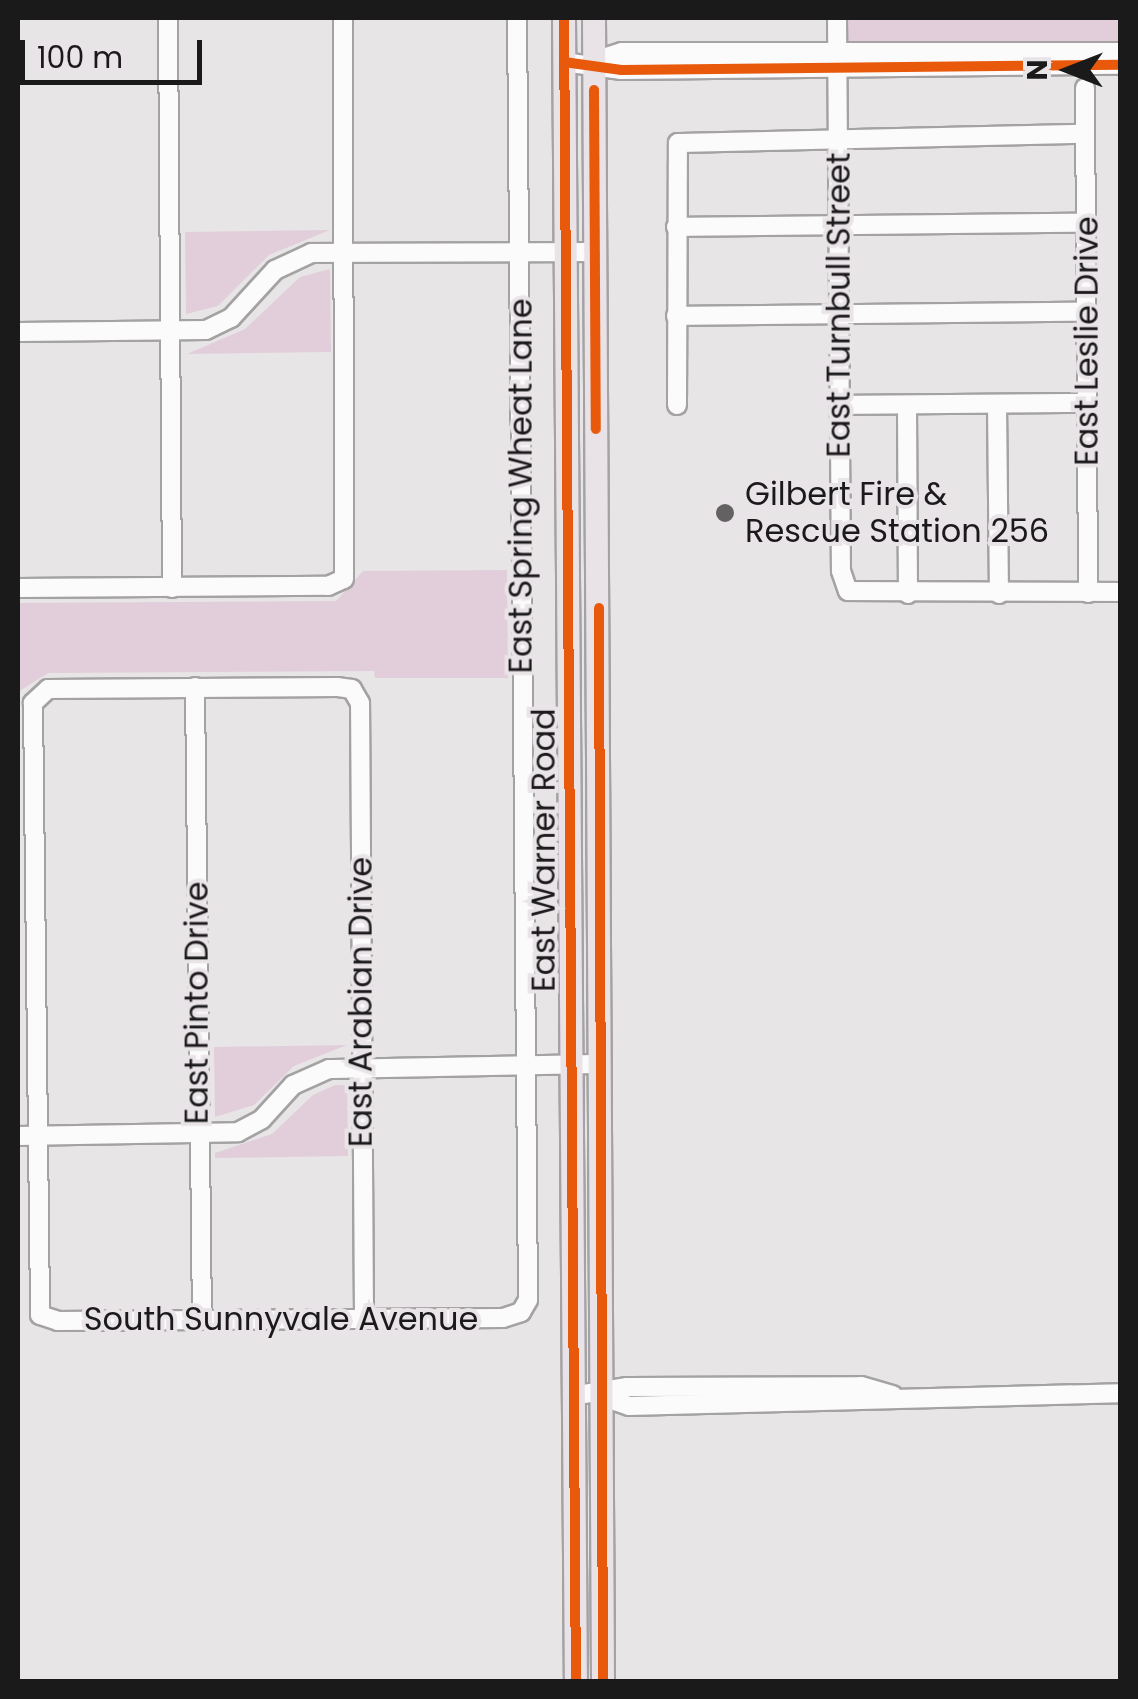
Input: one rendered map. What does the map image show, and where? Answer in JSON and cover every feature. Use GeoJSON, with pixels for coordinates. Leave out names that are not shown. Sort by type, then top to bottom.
{"type":"FeatureCollection","features":[{"type":"Feature","properties":{"kind":"main road","name":"East Warner Road"},"geometry":{"type":"LineString","coordinates":[[564,18],[576,1682]]}},
{"type":"Feature","properties":{"kind":"main road","name":"East Warner Road"},"geometry":{"type":"LineString","coordinates":[[594,18],[604,1682]]}},
{"type":"Feature","properties":{"kind":"main road"},"geometry":{"type":"LineString","coordinates":[[568,608],[599,608]]}},
{"type":"Feature","properties":{"kind":"street"},"geometry":{"type":"LineString","coordinates":[[168,18],[172,588]]}},
{"type":"Feature","properties":{"kind":"street"},"geometry":{"type":"LineString","coordinates":[[18,588],[328,586],[344,579],[344,18]]}},
{"type":"Feature","properties":{"kind":"street","name":"East Spring Wheat Lane"},"geometry":{"type":"LineString","coordinates":[[517,18],[528,1300],[522,1312]]}},
{"type":"Feature","properties":{"kind":"street","name":"East Turnbull Street"},"geometry":{"type":"LineString","coordinates":[[837,18],[840,572],[848,591],[908,594]]}},
{"type":"Feature","properties":{"kind":"street"},"geometry":{"type":"LineString","coordinates":[[564,62],[594,62],[620,70],[1120,52]]}},
{"type":"Feature","properties":{"kind":"street"},"geometry":{"type":"LineString","coordinates":[[838,62],[1120,65]]}},
{"type":"Feature","properties":{"kind":"street","name":"East Leslie Drive"},"geometry":{"type":"LineString","coordinates":[[1085,88],[1088,593]]}},
{"type":"Feature","properties":{"kind":"street"},"geometry":{"type":"LineString","coordinates":[[676,406],[678,143],[838,136],[1085,134]]}},
{"type":"Feature","properties":{"kind":"street"},"geometry":{"type":"LineString","coordinates":[[676,226],[1086,224]]}},
{"type":"Feature","properties":{"kind":"street"},"geometry":{"type":"LineString","coordinates":[[18,332],[206,330],[231,318],[290,260],[344,252],[594,252]]}},
{"type":"Feature","properties":{"kind":"street"},"geometry":{"type":"LineString","coordinates":[[676,316],[1086,312]]}},
{"type":"Feature","properties":{"kind":"street"},"geometry":{"type":"LineString","coordinates":[[840,405],[1087,403]]}},
{"type":"Feature","properties":{"kind":"street"},"geometry":{"type":"LineString","coordinates":[[997,404],[998,594]]}},
{"type":"Feature","properties":{"kind":"street"},"geometry":{"type":"LineString","coordinates":[[907,405],[908,594],[1120,592]]}},
{"type":"Feature","properties":{"kind":"street"},"geometry":{"type":"LineString","coordinates":[[196,687],[38,694],[26,1136],[238,1132],[309,1075],[360,1067],[599,1064]]}},
{"type":"Feature","properties":{"kind":"street","name":"East Arabian Drive"},"geometry":{"type":"LineString","coordinates":[[196,687],[352,689],[360,703],[364,1318]]}},
{"type":"Feature","properties":{"kind":"street","name":"East Pinto Drive"},"geometry":{"type":"LineString","coordinates":[[196,687],[202,1319]]}},
{"type":"Feature","properties":{"kind":"street","name":"South Sunnyvale Avenue"},"geometry":{"type":"LineString","coordinates":[[26,1136],[40,1315],[503,1318],[522,1312]]}},
{"type":"Feature","properties":{"kind":"street"},"geometry":{"type":"LineString","coordinates":[[572,1396],[600,1396],[648,1406],[859,1404],[893,1395],[1120,1393]]}},
{"type":"Feature","properties":{"kind":"shaded area"},"geometry":{"type":"Polygon","coordinates":[[[844,18],[1120,18],[1120,73],[844,75],[844,18]]]}},
{"type":"Feature","properties":{"kind":"shaded area"},"geometry":{"type":"Polygon","coordinates":[[[330,230],[269,255],[218,306],[186,314],[185,232],[330,230]]]}},
{"type":"Feature","properties":{"kind":"shaded area"},"geometry":{"type":"Polygon","coordinates":[[[330,269],[331,352],[187,354],[245,329],[300,277],[330,269]]]}},
{"type":"Feature","properties":{"kind":"shaded area"},"geometry":{"type":"Polygon","coordinates":[[[507,570],[508,678],[375,678],[374,671],[48,673],[18,692],[18,603],[336,601],[363,571],[507,570]]]}},
{"type":"Feature","properties":{"kind":"shaded area"},"geometry":{"type":"Polygon","coordinates":[[[347,1045],[294,1066],[254,1105],[215,1117],[214,1047],[347,1045]]]}},
{"type":"Feature","properties":{"kind":"shaded area"},"geometry":{"type":"Polygon","coordinates":[[[335,1085],[347,1085],[348,1156],[215,1158],[215,1153],[272,1134],[313,1095],[335,1085]]]}},
{"type":"Feature","properties":{"kind":"cycle path"},"geometry":{"type":"LineString","coordinates":[[564,18],[576,1682]]}},
{"type":"Feature","properties":{"kind":"cycle path"},"geometry":{"type":"LineString","coordinates":[[564,62],[621,70],[1120,65]]}},
{"type":"Feature","properties":{"kind":"cycle path"},"geometry":{"type":"LineString","coordinates":[[594,90],[596,429]]}},
{"type":"Feature","properties":{"kind":"cycle path"},"geometry":{"type":"LineString","coordinates":[[599,608],[603,1682]]}},
{"type":"Feature","properties":{"kind":"place","name":"Gilbert Fire & Rescue Station 256"},"geometry":{"type":"Point","coordinates":[725,513]}}]}
